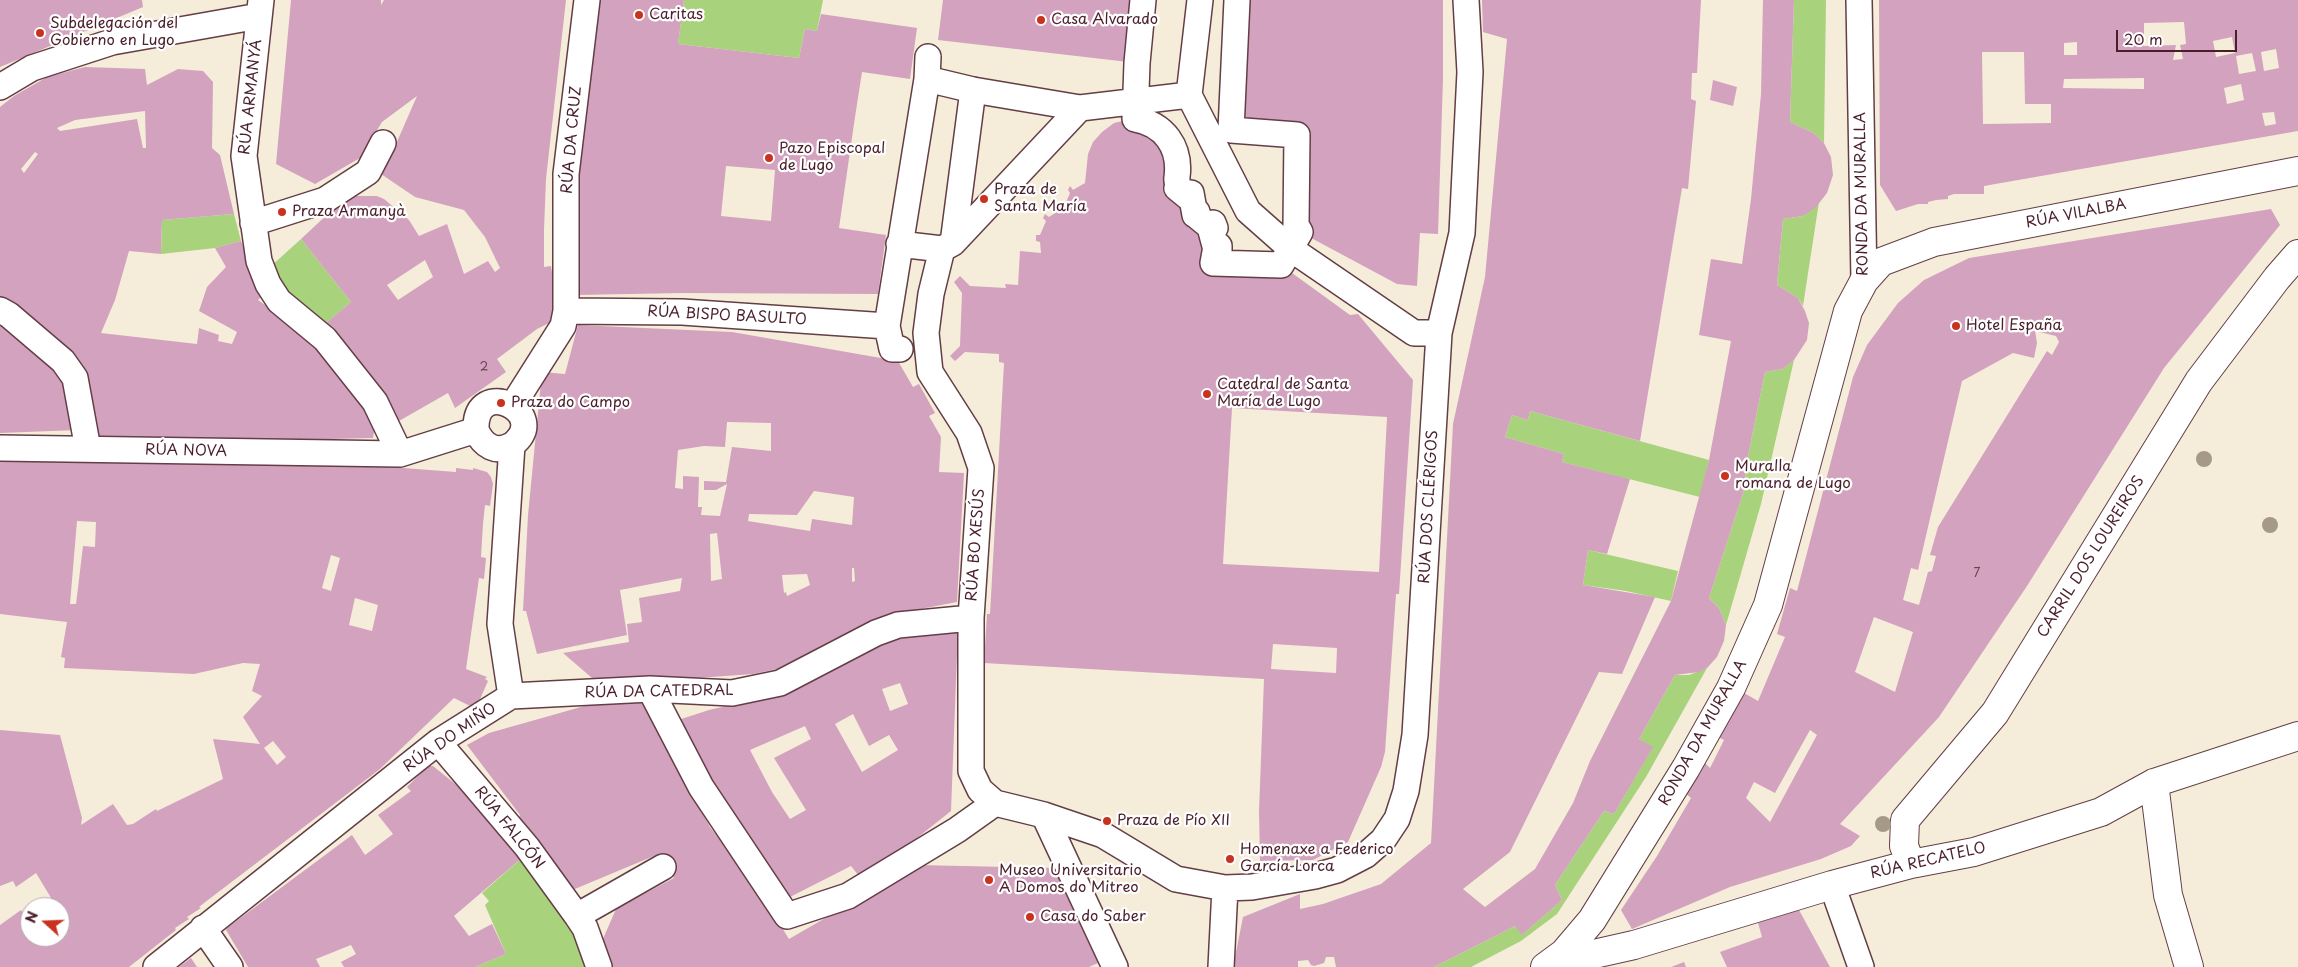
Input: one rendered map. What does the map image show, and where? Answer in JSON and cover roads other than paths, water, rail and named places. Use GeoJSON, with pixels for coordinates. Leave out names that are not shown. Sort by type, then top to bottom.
{"type":"FeatureCollection","features":[{"type":"Feature","properties":{"kind":"street","name":"RÚA DA CRUZ"},"geometry":{"type":"LineString","coordinates":[[566,310],[566,174],[587,0]]}},
{"type":"Feature","properties":{"kind":"street"},"geometry":{"type":"LineString","coordinates":[[1143,0],[1135,119],[1156,126],[1174,146],[1178,161],[1177,188],[1188,197],[1191,193],[1195,215],[1197,212],[1198,217],[1209,226],[1213,223],[1215,228],[1211,231],[1215,246],[1219,246],[1219,252],[1215,252],[1213,263],[1281,266],[1300,232],[1296,224],[1297,135],[1231,130],[1237,0]]}},
{"type":"Feature","properties":{"kind":"street"},"geometry":{"type":"LineString","coordinates":[[1200,0],[1189,95],[1248,211],[1291,249],[1414,333],[1439,334]]}},
{"type":"Feature","properties":{"kind":"street","name":"RÚA DOS CLÉRIGOS"},"geometry":{"type":"LineString","coordinates":[[1224,888],[1252,886],[1315,876],[1337,870],[1366,855],[1383,840],[1397,819],[1406,791],[1415,735],[1439,334],[1462,233],[1470,72],[1466,0]]}},
{"type":"Feature","properties":{"kind":"street","name":"RONDA DA MURALLA"},"geometry":{"type":"LineString","coordinates":[[1545,967],[1564,953],[1592,920],[1686,768],[1731,688],[1768,605],[1848,311],[1864,281],[1859,0]]}},
{"type":"Feature","properties":{"kind":"street"},"geometry":{"type":"LineString","coordinates":[[0,87],[32,68],[112,42],[260,8]]}},
{"type":"Feature","properties":{"kind":"street","name":"RÚA ARMANYÁ"},"geometry":{"type":"LineString","coordinates":[[260,8],[244,156],[259,261],[279,301],[325,339],[375,402],[400,454]]}},
{"type":"Feature","properties":{"kind":"street"},"geometry":{"type":"LineString","coordinates":[[973,90],[947,246],[932,294],[927,345],[897,343],[900,244],[927,68],[973,90],[1080,108],[1189,95]]}},
{"type":"Feature","properties":{"kind":"street"},"geometry":{"type":"LineString","coordinates":[[900,244],[947,246],[1080,108]]}},
{"type":"Feature","properties":{"kind":"street"},"geometry":{"type":"LineString","coordinates":[[253,223],[325,200],[368,172],[383,143]]}},
{"type":"Feature","properties":{"kind":"street","name":"RÚA VILALBA"},"geometry":{"type":"LineString","coordinates":[[1864,281],[1881,262],[1934,242],[2298,172]]}},
{"type":"Feature","properties":{"kind":"street","name":"CARRIL DOS LOUREIROS"},"geometry":{"type":"LineString","coordinates":[[1911,864],[1904,846],[1905,820],[1995,713],[2199,381],[2298,254]]}},
{"type":"Feature","properties":{"kind":"street","name":"RÚA BISPO BASULTO"},"geometry":{"type":"LineString","coordinates":[[566,310],[682,312],[897,343]]}},
{"type":"Feature","properties":{"kind":"street"},"geometry":{"type":"LineString","coordinates":[[512,445],[505,449],[489,447],[480,440],[476,430],[475,419],[479,412],[488,404],[501,401],[513,405],[563,326],[566,310]]}},
{"type":"Feature","properties":{"kind":"street"},"geometry":{"type":"LineString","coordinates":[[4,312],[63,361],[75,378],[88,449]]}},
{"type":"Feature","properties":{"kind":"street","name":"RÚA BO XESÚS"},"geometry":{"type":"LineString","coordinates":[[927,345],[930,372],[969,433],[981,468],[971,618],[971,771],[980,790],[995,803]]}},
{"type":"Feature","properties":{"kind":"street","name":"RÚA DO MIÑO"},"geometry":{"type":"LineString","coordinates":[[156,967],[438,742],[511,696],[500,624],[512,445],[522,434],[523,424],[520,412],[513,405]]}},
{"type":"Feature","properties":{"kind":"street"},"geometry":{"type":"LineString","coordinates":[[400,454],[476,430]]}},
{"type":"Feature","properties":{"kind":"street","name":"RÚA NOVA"},"geometry":{"type":"LineString","coordinates":[[0,448],[400,454]]}},
{"type":"Feature","properties":{"kind":"street","name":"RÚA DA CATEDRAL"},"geometry":{"type":"LineString","coordinates":[[511,696],[650,689],[732,693],[780,683],[876,633],[898,624],[971,618]]}},
{"type":"Feature","properties":{"kind":"street"},"geometry":{"type":"LineString","coordinates":[[650,689],[701,787],[787,916],[848,896],[957,830],[995,803],[1044,814],[1103,835],[1176,879],[1224,888],[1221,967]]}},
{"type":"Feature","properties":{"kind":"street","name":"RÚA RECATELO"},"geometry":{"type":"LineString","coordinates":[[1552,967],[1572,959],[1634,945],[1832,885],[1911,864],[1974,852],[2101,812],[2154,783],[2298,736]]}},
{"type":"Feature","properties":{"kind":"street","name":"RÚA FALCÓN"},"geometry":{"type":"LineString","coordinates":[[438,742],[527,847],[577,916],[585,928],[599,967]]}},
{"type":"Feature","properties":{"kind":"street"},"geometry":{"type":"LineString","coordinates":[[2154,783],[2168,894],[2189,967]]}},
{"type":"Feature","properties":{"kind":"street"},"geometry":{"type":"LineString","coordinates":[[1044,814],[1115,967]]}},
{"type":"Feature","properties":{"kind":"street"},"geometry":{"type":"LineString","coordinates":[[577,916],[663,868]]}},
{"type":"Feature","properties":{"kind":"street"},"geometry":{"type":"LineString","coordinates":[[1832,885],[1861,967]]}},
{"type":"Feature","properties":{"kind":"street"},"geometry":{"type":"LineString","coordinates":[[203,928],[230,967]]}},
{"type":"Feature","properties":{"kind":"place","name":"Caritas"},"geometry":{"type":"Point","coordinates":[639,15]}},
{"type":"Feature","properties":{"kind":"place","name":"Casa Alvarado"},"geometry":{"type":"Point","coordinates":[1041,20]}},
{"type":"Feature","properties":{"kind":"place","name":"Subdelegación del Gobierno en Lugo"},"geometry":{"type":"Point","coordinates":[40,33]}},
{"type":"Feature","properties":{"kind":"place","name":"Pazo Episcopal de Lugo"},"geometry":{"type":"Point","coordinates":[769,158]}},
{"type":"Feature","properties":{"kind":"place","name":"Praza de Santa María"},"geometry":{"type":"Point","coordinates":[984,199]}},
{"type":"Feature","properties":{"kind":"place","name":"Praza Armanyà"},"geometry":{"type":"Point","coordinates":[282,212]}},
{"type":"Feature","properties":{"kind":"place","name":"Hotel España"},"geometry":{"type":"Point","coordinates":[1956,326]}},
{"type":"Feature","properties":{"kind":"place","name":"Catedral de Santa María de Lugo"},"geometry":{"type":"Point","coordinates":[1207,394]}},
{"type":"Feature","properties":{"kind":"place","name":"Praza do Campo"},"geometry":{"type":"Point","coordinates":[501,403]}},
{"type":"Feature","properties":{"kind":"place","name":"Muralla romana de Lugo"},"geometry":{"type":"Point","coordinates":[1725,476]}},
{"type":"Feature","properties":{"kind":"place","name":"Praza de Pío XII"},"geometry":{"type":"Point","coordinates":[1107,821]}},
{"type":"Feature","properties":{"kind":"place","name":"Homenaxe a Federico García Lorca"},"geometry":{"type":"Point","coordinates":[1230,859]}},
{"type":"Feature","properties":{"kind":"place","name":"Museo Universitario A Domos do Mitreo"},"geometry":{"type":"Point","coordinates":[989,880]}},
{"type":"Feature","properties":{"kind":"place","name":"Casa do Saber"},"geometry":{"type":"Point","coordinates":[1030,917]}}]}
